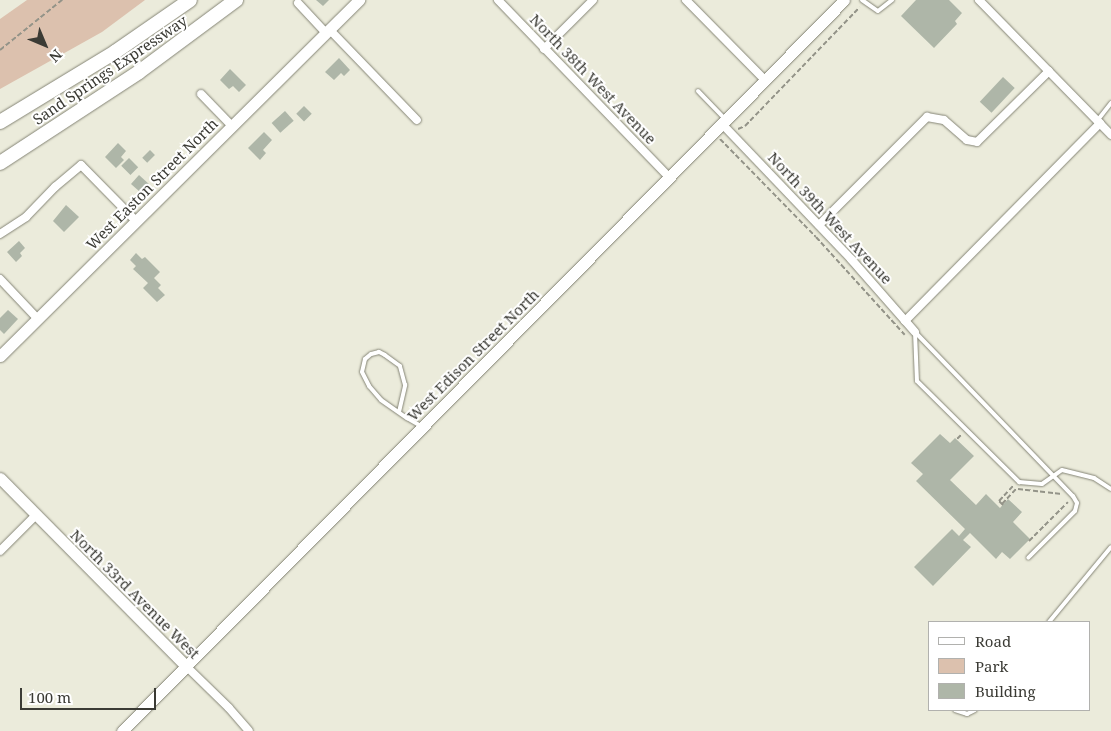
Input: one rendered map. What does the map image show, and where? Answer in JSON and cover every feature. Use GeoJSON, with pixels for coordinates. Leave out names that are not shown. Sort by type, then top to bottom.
{"type":"FeatureCollection","features":[{"type":"Feature","properties":{"kind":"highway","name":"Sand Springs Expressway"},"geometry":{"type":"LineString","coordinates":[[0,122],[100,61],[190,0]]}},
{"type":"Feature","properties":{"kind":"highway","name":"Sand Springs Expressway"},"geometry":{"type":"LineString","coordinates":[[0,163],[139,72],[236,0]]}},
{"type":"Feature","properties":{"kind":"street","name":"West Easton Street North"},"geometry":{"type":"LineString","coordinates":[[0,356],[359,0]]}},
{"type":"Feature","properties":{"kind":"street","name":"North 38th West Avenue"},"geometry":{"type":"LineString","coordinates":[[498,0],[669,177]]}},
{"type":"Feature","properties":{"kind":"street"},"geometry":{"type":"LineString","coordinates":[[544,49],[593,0]]}},
{"type":"Feature","properties":{"kind":"street"},"geometry":{"type":"LineString","coordinates":[[686,0],[765,80]]}},
{"type":"Feature","properties":{"kind":"street","name":"West Edison Street North"},"geometry":{"type":"LineString","coordinates":[[122,731],[844,0]]}},
{"type":"Feature","properties":{"kind":"street"},"geometry":{"type":"LineString","coordinates":[[978,0],[1111,135]]}},
{"type":"Feature","properties":{"kind":"street"},"geometry":{"type":"LineString","coordinates":[[298,3],[417,120]]}},
{"type":"Feature","properties":{"kind":"street"},"geometry":{"type":"LineString","coordinates":[[819,225],[927,117],[944,120],[966,140],[977,142],[1049,71]]}},
{"type":"Feature","properties":{"kind":"street"},"geometry":{"type":"LineString","coordinates":[[201,94],[232,126]]}},
{"type":"Feature","properties":{"kind":"street"},"geometry":{"type":"LineString","coordinates":[[905,321],[1098,122]]}},
{"type":"Feature","properties":{"kind":"street","name":"North 39th West Avenue"},"geometry":{"type":"LineString","coordinates":[[720,125],[819,225],[905,321],[912,335]]}},
{"type":"Feature","properties":{"kind":"street"},"geometry":{"type":"LineString","coordinates":[[0,234],[26,217],[55,187],[81,165],[136,221]]}},
{"type":"Feature","properties":{"kind":"street"},"geometry":{"type":"LineString","coordinates":[[0,279],[38,319]]}},
{"type":"Feature","properties":{"kind":"street","name":"North 33rd Avenue West"},"geometry":{"type":"LineString","coordinates":[[0,478],[229,708],[249,731]]}},
{"type":"Feature","properties":{"kind":"street"},"geometry":{"type":"LineString","coordinates":[[0,552],[36,515]]}},
{"type":"Feature","properties":{"kind":"lane"},"geometry":{"type":"LineString","coordinates":[[863,1],[878,12],[892,0]]}},
{"type":"Feature","properties":{"kind":"lane"},"geometry":{"type":"LineString","coordinates":[[698,91],[720,125]]}},
{"type":"Feature","properties":{"kind":"lane"},"geometry":{"type":"LineString","coordinates":[[1098,122],[1111,103]]}},
{"type":"Feature","properties":{"kind":"lane"},"geometry":{"type":"LineString","coordinates":[[912,335],[916,374],[921,386],[1020,482],[1042,484],[1062,470],[1073,471],[1094,478],[1111,489]]}},
{"type":"Feature","properties":{"kind":"lane","name":"North 39th West Avenue"},"geometry":{"type":"LineString","coordinates":[[912,335],[1073,496],[1077,508],[1028,558]]}},
{"type":"Feature","properties":{"kind":"lane"},"geometry":{"type":"LineString","coordinates":[[399,412],[405,385],[400,366],[379,352],[371,354],[365,359],[362,367],[365,379],[382,400],[399,412],[423,427]]}},
{"type":"Feature","properties":{"kind":"lane"},"geometry":{"type":"LineString","coordinates":[[1050,621],[1111,547]]}},
{"type":"Feature","properties":{"kind":"lane"},"geometry":{"type":"LineString","coordinates":[[958,711],[966,714],[973,711]]}},
{"type":"Feature","properties":{"kind":"path"},"geometry":{"type":"LineString","coordinates":[[0,50],[62,0]]}},
{"type":"Feature","properties":{"kind":"path"},"geometry":{"type":"LineString","coordinates":[[724,143],[745,126],[863,1]]}},
{"type":"Feature","properties":{"kind":"path"},"geometry":{"type":"LineString","coordinates":[[720,125],[724,143],[816,237],[899,331],[912,335]]}},
{"type":"Feature","properties":{"kind":"path"},"geometry":{"type":"LineString","coordinates":[[957,439],[962,434],[968,440]]}},
{"type":"Feature","properties":{"kind":"path"},"geometry":{"type":"LineString","coordinates":[[1007,479],[1014,486],[1026,492],[1061,494],[1068,501],[1029,541]]}},
{"type":"Feature","properties":{"kind":"path"},"geometry":{"type":"LineString","coordinates":[[1014,486],[999,501],[1002,504],[1017,488]]}},
{"type":"Feature","properties":{"kind":"green space"},"geometry":{"type":"Polygon","coordinates":[[[27,0],[145,0],[102,32],[0,89],[0,19],[27,0]]]}},
{"type":"Feature","properties":{"kind":"building"},"geometry":{"type":"Polygon","coordinates":[[[316,0],[329,0],[323,6],[316,0]]]}},
{"type":"Feature","properties":{"kind":"building"},"geometry":{"type":"Polygon","coordinates":[[[916,0],[949,0],[962,13],[955,21],[957,24],[934,48],[901,16],[916,0]]]}},
{"type":"Feature","properties":{"kind":"building"},"geometry":{"type":"Polygon","coordinates":[[[339,58],[350,70],[344,76],[341,73],[334,80],[325,72],[339,58]]]}},
{"type":"Feature","properties":{"kind":"building"},"geometry":{"type":"Polygon","coordinates":[[[230,69],[246,85],[239,92],[233,86],[229,89],[220,80],[230,69]]]}},
{"type":"Feature","properties":{"kind":"building"},"geometry":{"type":"Polygon","coordinates":[[[1003,77],[1015,88],[992,113],[980,102],[1003,77]]]}},
{"type":"Feature","properties":{"kind":"building"},"geometry":{"type":"Polygon","coordinates":[[[304,106],[312,114],[304,122],[296,114],[304,106]]]}},
{"type":"Feature","properties":{"kind":"building"},"geometry":{"type":"Polygon","coordinates":[[[285,111],[294,121],[280,133],[272,123],[285,111]]]}},
{"type":"Feature","properties":{"kind":"building"},"geometry":{"type":"Polygon","coordinates":[[[264,132],[272,140],[263,150],[266,153],[260,160],[248,148],[264,132]]]}},
{"type":"Feature","properties":{"kind":"building"},"geometry":{"type":"Polygon","coordinates":[[[118,143],[126,151],[121,157],[124,160],[116,168],[105,157],[118,143]]]}},
{"type":"Feature","properties":{"kind":"building"},"geometry":{"type":"Polygon","coordinates":[[[150,150],[155,155],[147,163],[142,158],[150,150]]]}},
{"type":"Feature","properties":{"kind":"building"},"geometry":{"type":"Polygon","coordinates":[[[129,158],[138,167],[130,175],[121,166],[129,158]]]}},
{"type":"Feature","properties":{"kind":"building"},"geometry":{"type":"Polygon","coordinates":[[[139,175],[149,184],[141,193],[131,184],[139,175]]]}},
{"type":"Feature","properties":{"kind":"building"},"geometry":{"type":"Polygon","coordinates":[[[66,205],[79,217],[64,232],[53,221],[66,205]]]}},
{"type":"Feature","properties":{"kind":"building"},"geometry":{"type":"Polygon","coordinates":[[[19,241],[25,248],[20,253],[22,256],[16,262],[7,252],[19,241]]]}},
{"type":"Feature","properties":{"kind":"building"},"geometry":{"type":"Polygon","coordinates":[[[136,253],[142,259],[145,257],[160,272],[154,278],[161,285],[158,288],[165,295],[157,302],[143,288],[148,283],[133,269],[136,266],[130,260],[136,253]]]}},
{"type":"Feature","properties":{"kind":"building"},"geometry":{"type":"Polygon","coordinates":[[[8,310],[18,319],[4,334],[0,330],[0,318],[8,310]]]}},
{"type":"Feature","properties":{"kind":"building"},"geometry":{"type":"Polygon","coordinates":[[[940,434],[950,443],[955,438],[974,456],[950,480],[976,505],[986,494],[1000,508],[1008,499],[1022,512],[1013,522],[1030,539],[1010,559],[1002,552],[996,559],[970,533],[963,540],[971,547],[933,586],[914,567],[952,529],[959,536],[965,529],[916,481],[923,474],[911,463],[940,434]]]}}]}
